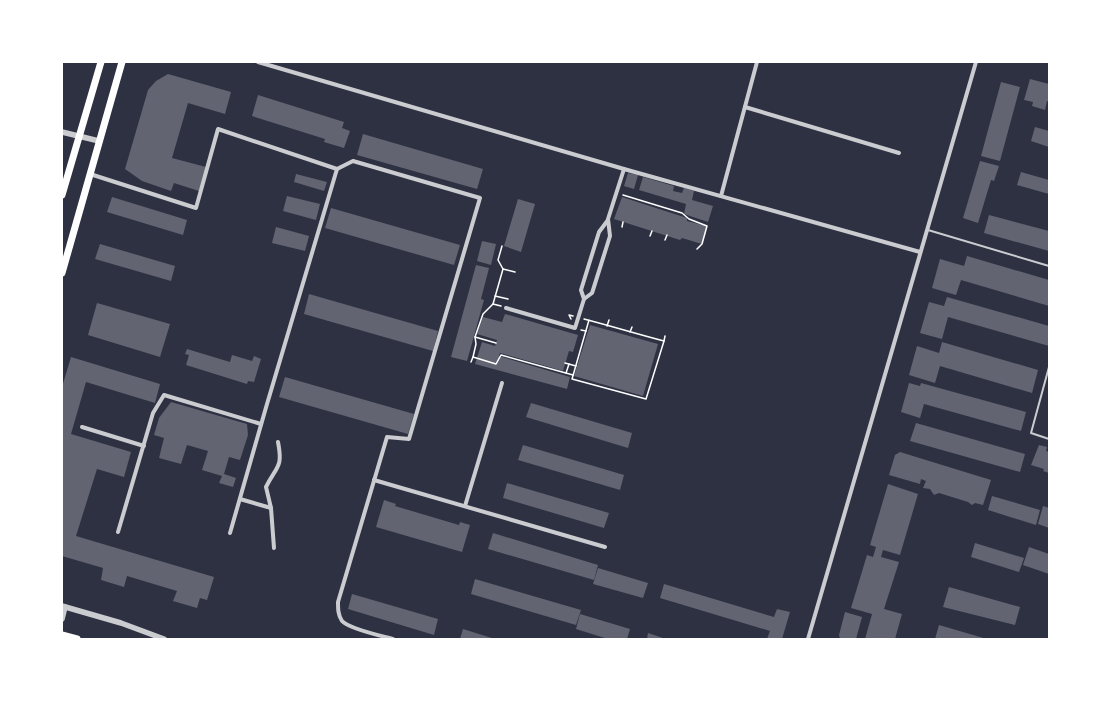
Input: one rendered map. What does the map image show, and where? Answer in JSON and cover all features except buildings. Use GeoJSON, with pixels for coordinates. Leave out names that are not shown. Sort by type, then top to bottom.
{"type":"FeatureCollection","features":[{"type":"Feature","properties":{"kind":"main road"},"geometry":{"type":"LineString","coordinates":[[62,195],[78,136],[101,62]]}},
{"type":"Feature","properties":{"kind":"main road"},"geometry":{"type":"LineString","coordinates":[[62,274],[122,62]]}},
{"type":"Feature","properties":{"kind":"main road"},"geometry":{"type":"LineString","coordinates":[[62,635],[77,639]]}},
{"type":"Feature","properties":{"kind":"street"},"geometry":{"type":"LineString","coordinates":[[258,62],[624,169],[920,252]]}},
{"type":"Feature","properties":{"kind":"street"},"geometry":{"type":"LineString","coordinates":[[721,196],[757,62]]}},
{"type":"Feature","properties":{"kind":"street"},"geometry":{"type":"LineString","coordinates":[[808,639],[976,62]]}},
{"type":"Feature","properties":{"kind":"street"},"geometry":{"type":"LineString","coordinates":[[745,107],[899,153]]}},
{"type":"Feature","properties":{"kind":"street"},"geometry":{"type":"LineString","coordinates":[[90,174],[196,208],[218,129],[337,169],[353,161],[480,198],[410,439],[387,437],[338,602],[338,612],[343,622],[351,626],[393,639]]}},
{"type":"Feature","properties":{"kind":"street"},"geometry":{"type":"LineString","coordinates":[[62,132],[99,141]]}},
{"type":"Feature","properties":{"kind":"street"},"geometry":{"type":"LineString","coordinates":[[230,533],[337,169]]}},
{"type":"Feature","properties":{"kind":"street"},"geometry":{"type":"LineString","coordinates":[[584,299],[581,290],[599,232],[608,219],[624,169]]}},
{"type":"Feature","properties":{"kind":"street"},"geometry":{"type":"LineString","coordinates":[[506,308],[574,328],[584,299],[592,293],[608,241],[608,219]]}},
{"type":"Feature","properties":{"kind":"street"},"geometry":{"type":"LineString","coordinates":[[465,506],[502,383]]}},
{"type":"Feature","properties":{"kind":"street"},"geometry":{"type":"LineString","coordinates":[[118,532],[154,413],[164,395],[261,424]]}},
{"type":"Feature","properties":{"kind":"street"},"geometry":{"type":"LineString","coordinates":[[82,427],[144,446]]}},
{"type":"Feature","properties":{"kind":"street"},"geometry":{"type":"LineString","coordinates":[[274,548],[271,508],[266,487],[278,467],[281,458],[278,442]]}},
{"type":"Feature","properties":{"kind":"street"},"geometry":{"type":"LineString","coordinates":[[374,480],[605,547]]}},
{"type":"Feature","properties":{"kind":"street"},"geometry":{"type":"LineString","coordinates":[[240,499],[271,508]]}},
{"type":"Feature","properties":{"kind":"street"},"geometry":{"type":"LineString","coordinates":[[62,619],[64,607],[121,623],[164,639]]}},
{"type":"Feature","properties":{"kind":"lane"},"geometry":{"type":"LineString","coordinates":[[927,230],[1049,266]]}},
{"type":"Feature","properties":{"kind":"lane"},"geometry":{"type":"LineString","coordinates":[[1049,367],[1030,433],[1049,439]]}},
{"type":"Feature","properties":{"kind":"path"},"geometry":{"type":"LineString","coordinates":[[617,193],[682,213],[689,220],[707,226],[702,244],[697,249]]}},
{"type":"Feature","properties":{"kind":"path"},"geometry":{"type":"LineString","coordinates":[[622,227],[623,222]]}},
{"type":"Feature","properties":{"kind":"path"},"geometry":{"type":"LineString","coordinates":[[650,236],[652,231]]}},
{"type":"Feature","properties":{"kind":"path"},"geometry":{"type":"LineString","coordinates":[[665,240],[667,236]]}},
{"type":"Feature","properties":{"kind":"path"},"geometry":{"type":"LineString","coordinates":[[471,362],[476,344],[475,337],[483,314],[493,304],[503,269],[498,260],[502,246]]}},
{"type":"Feature","properties":{"kind":"path"},"geometry":{"type":"LineString","coordinates":[[511,271],[512,267]]}},
{"type":"Feature","properties":{"kind":"path"},"geometry":{"type":"LineString","coordinates":[[503,269],[515,272]]}},
{"type":"Feature","properties":{"kind":"path"},"geometry":{"type":"LineString","coordinates":[[495,296],[508,299]]}},
{"type":"Feature","properties":{"kind":"path"},"geometry":{"type":"LineString","coordinates":[[493,304],[506,308]]}},
{"type":"Feature","properties":{"kind":"path"},"geometry":{"type":"LineString","coordinates":[[578,317],[664,341]]}},
{"type":"Feature","properties":{"kind":"path"},"geometry":{"type":"LineString","coordinates":[[589,320],[572,379],[584,384],[646,399],[665,336]]}},
{"type":"Feature","properties":{"kind":"path"},"geometry":{"type":"LineString","coordinates":[[607,326],[609,320]]}},
{"type":"Feature","properties":{"kind":"path"},"geometry":{"type":"LineString","coordinates":[[630,332],[632,327]]}},
{"type":"Feature","properties":{"kind":"path"},"geometry":{"type":"LineString","coordinates":[[475,337],[496,342]]}},
{"type":"Feature","properties":{"kind":"path"},"geometry":{"type":"LineString","coordinates":[[476,344],[481,339]]}},
{"type":"Feature","properties":{"kind":"path"},"geometry":{"type":"LineString","coordinates":[[473,357],[496,364],[501,355],[573,375]]}},
{"type":"Feature","properties":{"kind":"path"},"geometry":{"type":"LineString","coordinates":[[565,363],[576,366]]}},
{"type":"Feature","properties":{"kind":"path"},"geometry":{"type":"LineString","coordinates":[[566,374],[569,364]]}}]}
